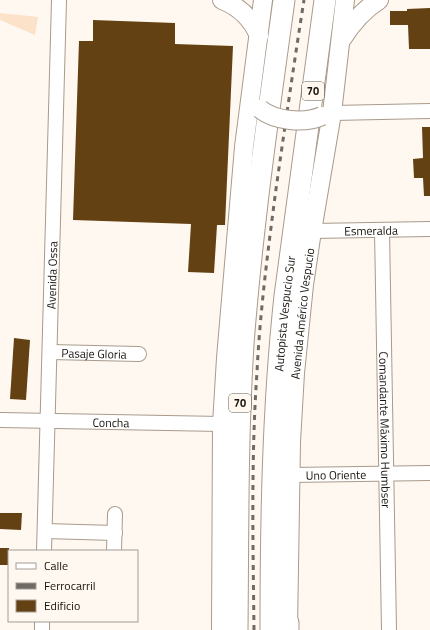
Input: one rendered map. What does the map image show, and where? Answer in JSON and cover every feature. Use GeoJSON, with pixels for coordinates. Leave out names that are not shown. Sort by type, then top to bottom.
{"type":"FeatureCollection","features":[{"type":"Feature","properties":{"kind":"highway","name":"70"},"geometry":{"type":"LineString","coordinates":[[237,630],[239,422],[243,346],[259,177],[284,0]]}},
{"type":"Feature","properties":{"kind":"highway","name":"Autopista Vespucio Sur"},"geometry":{"type":"LineString","coordinates":[[284,628],[271,550],[277,385],[286,289],[325,0]]}},
{"type":"Feature","properties":{"kind":"main road"},"geometry":{"type":"LineString","coordinates":[[222,0],[233,5],[248,17],[258,36]]}},
{"type":"Feature","properties":{"kind":"main road"},"geometry":{"type":"LineString","coordinates":[[221,630],[222,424],[244,147],[263,0]]}},
{"type":"Feature","properties":{"kind":"main road","name":"Avenida Américo Vespucio"},"geometry":{"type":"LineString","coordinates":[[284,628],[295,373],[304,285],[345,0]]}},
{"type":"Feature","properties":{"kind":"main road"},"geometry":{"type":"LineString","coordinates":[[340,41],[361,13],[379,0]]}},
{"type":"Feature","properties":{"kind":"main road"},"geometry":{"type":"LineString","coordinates":[[250,93],[260,109],[274,117],[308,120],[329,112]]}},
{"type":"Feature","properties":{"kind":"street","name":"Avenida Ossa"},"geometry":{"type":"LineString","coordinates":[[44,550],[59,0]]}},
{"type":"Feature","properties":{"kind":"street"},"geometry":{"type":"LineString","coordinates":[[329,112],[430,111]]}},
{"type":"Feature","properties":{"kind":"street","name":"Esmeralda"},"geometry":{"type":"LineString","coordinates":[[312,231],[430,229]]}},
{"type":"Feature","properties":{"kind":"street","name":"Comandante Máximo Humbser"},"geometry":{"type":"LineString","coordinates":[[382,230],[389,630]]}},
{"type":"Feature","properties":{"kind":"street","name":"Pasaje Gloria"},"geometry":{"type":"LineString","coordinates":[[50,352],[139,354]]}},
{"type":"Feature","properties":{"kind":"street","name":"Concha"},"geometry":{"type":"LineString","coordinates":[[0,420],[222,424]]}},
{"type":"Feature","properties":{"kind":"street","name":"Uno Oriente"},"geometry":{"type":"LineString","coordinates":[[290,475],[430,473]]}},
{"type":"Feature","properties":{"kind":"street"},"geometry":{"type":"LineString","coordinates":[[114,550],[115,514]]}},
{"type":"Feature","properties":{"kind":"street"},"geometry":{"type":"LineString","coordinates":[[45,531],[115,533]]}},
{"type":"Feature","properties":{"kind":"shaded area"},"geometry":{"type":"Polygon","coordinates":[[[0,13],[38,17],[35,35],[0,20],[0,13]]]}},
{"type":"Feature","properties":{"kind":"building"},"geometry":{"type":"Polygon","coordinates":[[[430,8],[430,49],[409,49],[408,25],[390,25],[390,11],[407,11],[407,9],[430,8]]]}},
{"type":"Feature","properties":{"kind":"building"},"geometry":{"type":"Polygon","coordinates":[[[93,20],[175,23],[175,44],[233,46],[225,225],[217,225],[214,273],[188,272],[191,224],[73,220],[79,41],[93,41],[93,20]]]}},
{"type":"Feature","properties":{"kind":"building"},"geometry":{"type":"Polygon","coordinates":[[[422,127],[430,127],[430,196],[424,196],[423,178],[414,178],[413,159],[423,158],[422,127]]]}},
{"type":"Feature","properties":{"kind":"building"},"geometry":{"type":"Polygon","coordinates":[[[14,338],[30,340],[26,400],[10,399],[14,338]]]}},
{"type":"Feature","properties":{"kind":"building"},"geometry":{"type":"Polygon","coordinates":[[[0,513],[22,513],[21,530],[0,529],[0,513]]]}},
{"type":"Feature","properties":{"kind":"building"},"geometry":{"type":"Polygon","coordinates":[[[0,548],[9,548],[8,565],[0,565],[0,548]]]}},
{"type":"Feature","properties":{"kind":"railway"},"geometry":{"type":"LineString","coordinates":[[254,630],[253,469],[260,326],[276,189],[304,0]]}}]}
